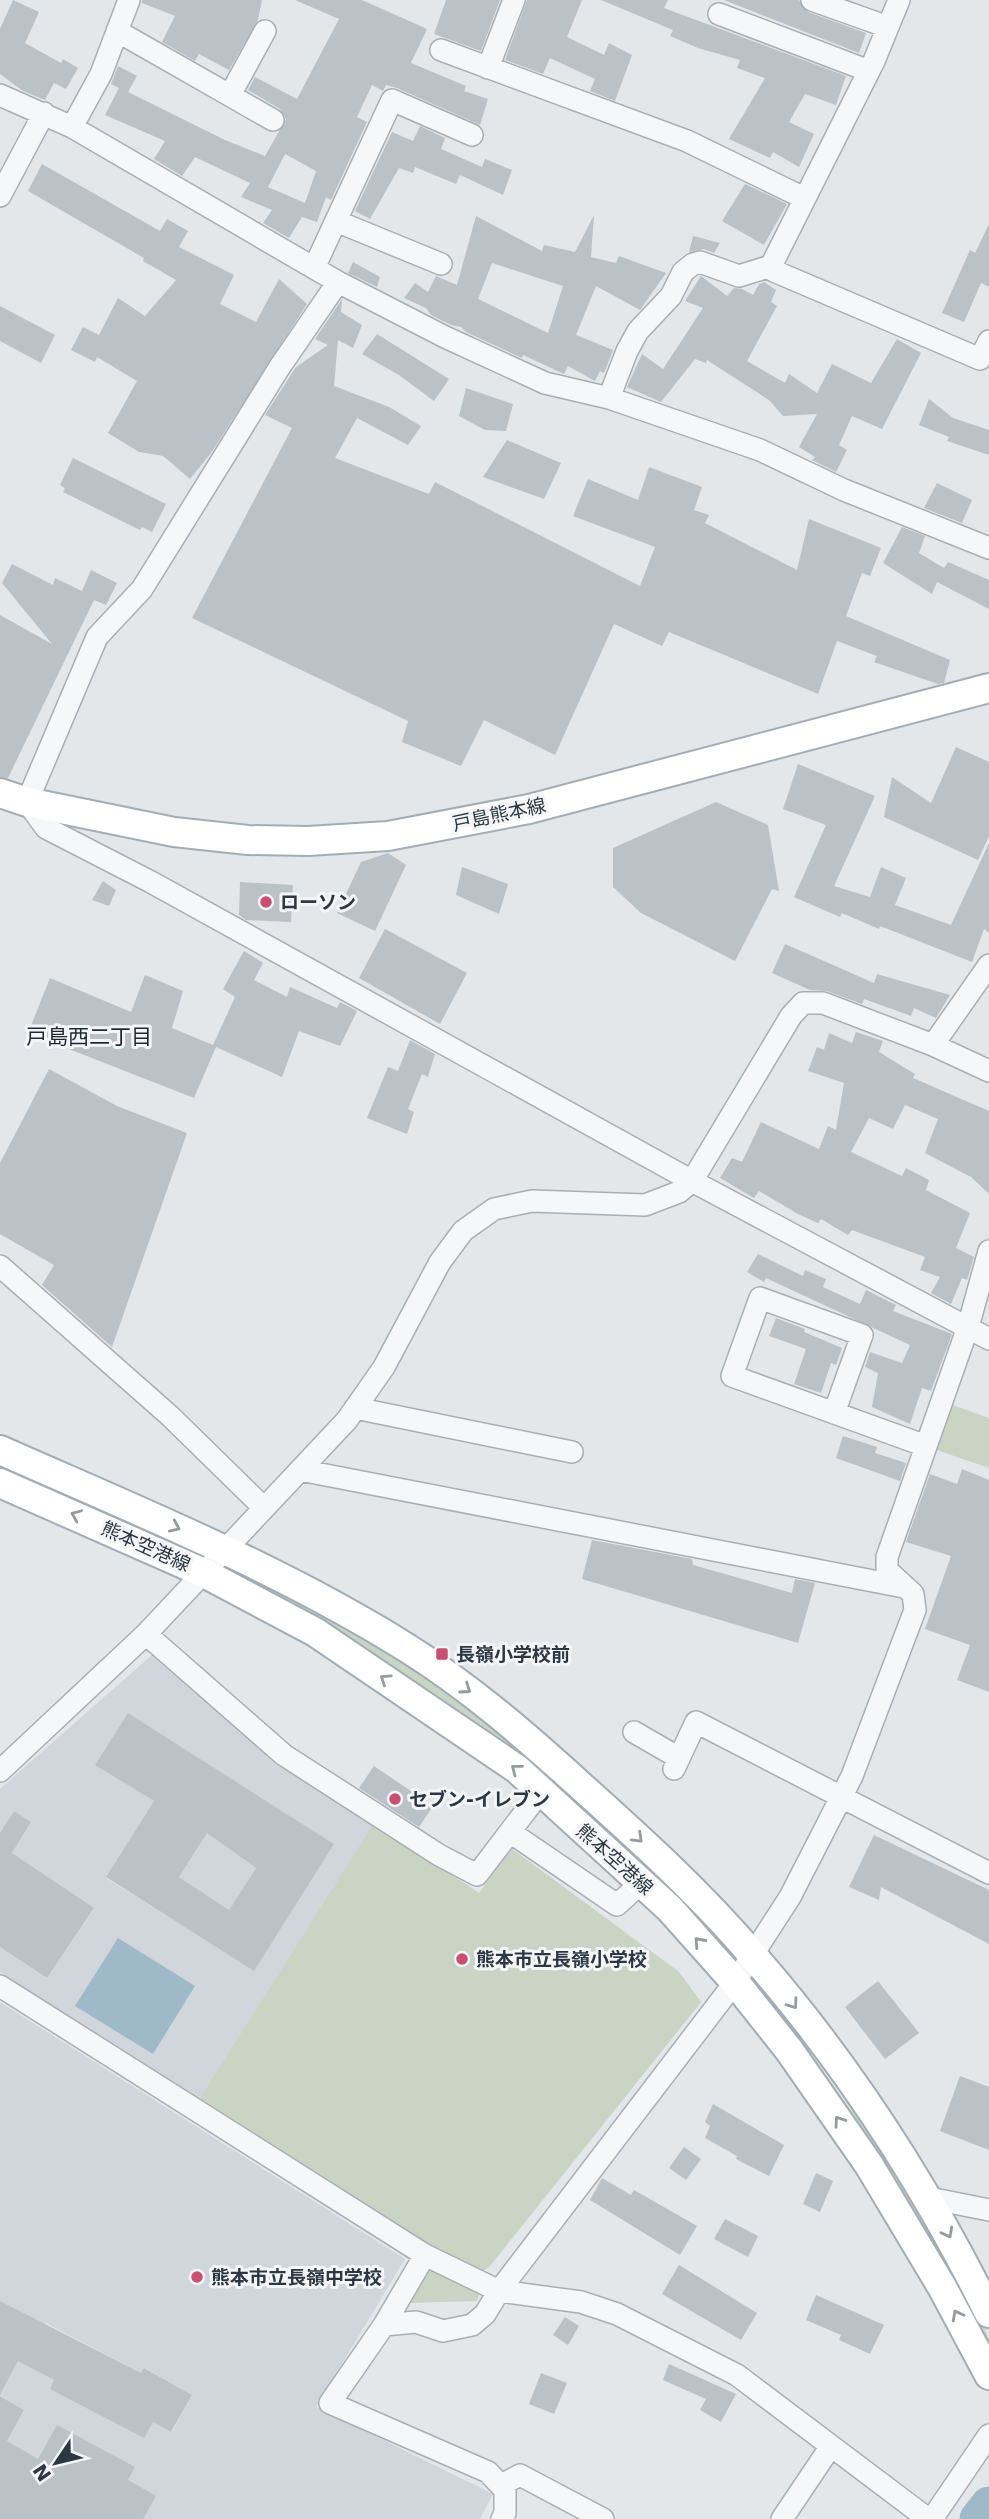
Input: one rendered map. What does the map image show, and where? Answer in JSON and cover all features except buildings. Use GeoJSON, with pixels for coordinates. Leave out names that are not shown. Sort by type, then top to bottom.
{"type":"FeatureCollection","features":[{"type":"Feature","properties":{"kind":"main road","name":"戸島熊本線"},"geometry":{"type":"LineString","coordinates":[[0,793],[27,802],[174,832],[248,840],[308,841],[388,836],[529,809],[989,688]]}},
{"type":"Feature","properties":{"kind":"main road","name":"熊本空港線"},"geometry":{"type":"LineString","coordinates":[[0,1450],[225,1550],[351,1614],[410,1650],[492,1708],[620,1821],[754,1955],[848,2079],[929,2199],[989,2313]]}},
{"type":"Feature","properties":{"kind":"main road","name":"熊本空港線"},"geometry":{"type":"LineString","coordinates":[[0,1483],[204,1573],[316,1632],[517,1769],[670,1909],[735,1982],[789,2050],[869,2165],[942,2287],[989,2375]]}},
{"type":"Feature","properties":{"kind":"street"},"geometry":{"type":"LineString","coordinates":[[72,127],[102,74],[128,0]]}},
{"type":"Feature","properties":{"kind":"street"},"geometry":{"type":"LineString","coordinates":[[488,68],[514,0]]}},
{"type":"Feature","properties":{"kind":"street"},"geometry":{"type":"LineString","coordinates":[[812,0],[888,27]]}},
{"type":"Feature","properties":{"kind":"street"},"geometry":{"type":"LineString","coordinates":[[609,398],[627,351],[638,331],[671,296],[683,272],[700,262],[738,276],[771,266],[869,71],[899,0]]}},
{"type":"Feature","properties":{"kind":"street"},"geometry":{"type":"LineString","coordinates":[[719,14],[869,71]]}},
{"type":"Feature","properties":{"kind":"street"},"geometry":{"type":"LineString","coordinates":[[117,31],[273,120]]}},
{"type":"Feature","properties":{"kind":"street"},"geometry":{"type":"LineString","coordinates":[[230,95],[265,31]]}},
{"type":"Feature","properties":{"kind":"street"},"geometry":{"type":"LineString","coordinates":[[441,50],[687,141],[804,198]]}},
{"type":"Feature","properties":{"kind":"street"},"geometry":{"type":"LineString","coordinates":[[0,95],[72,127],[338,282],[445,337],[545,383],[609,398],[760,450],[844,491],[989,548]]}},
{"type":"Feature","properties":{"kind":"street"},"geometry":{"type":"LineString","coordinates":[[314,268],[392,100],[472,135]]}},
{"type":"Feature","properties":{"kind":"street"},"geometry":{"type":"LineString","coordinates":[[0,196],[44,113]]}},
{"type":"Feature","properties":{"kind":"street"},"geometry":{"type":"LineString","coordinates":[[335,221],[441,264]]}},
{"type":"Feature","properties":{"kind":"street"},"geometry":{"type":"LineString","coordinates":[[771,266],[774,271],[986,354]]}},
{"type":"Feature","properties":{"kind":"street"},"geometry":{"type":"LineString","coordinates":[[338,282],[279,368],[142,589],[97,637],[27,802],[46,828],[150,882],[692,1181],[989,1339]]}},
{"type":"Feature","properties":{"kind":"street"},"geometry":{"type":"LineString","coordinates":[[933,1045],[989,965]]}},
{"type":"Feature","properties":{"kind":"street"},"geometry":{"type":"LineString","coordinates":[[0,1771],[146,1634],[355,1408],[384,1367],[440,1262],[463,1231],[494,1209],[532,1201],[645,1205],[679,1192],[692,1181],[791,1016],[803,1003],[823,1003],[933,1045],[989,1071]]}},
{"type":"Feature","properties":{"kind":"street"},"geometry":{"type":"LineString","coordinates":[[384,2325],[416,2322],[443,2331],[472,2325],[485,2314],[499,2291],[735,1982],[790,1896],[842,1798],[915,1610],[913,1594],[887,1570],[887,1557],[968,1327],[989,1251]]}},
{"type":"Feature","properties":{"kind":"street"},"geometry":{"type":"LineString","coordinates":[[0,1266],[170,1416],[264,1508]]}},
{"type":"Feature","properties":{"kind":"street"},"geometry":{"type":"LineString","coordinates":[[834,1413],[862,1335],[760,1298],[732,1376],[834,1413],[926,1446]]}},
{"type":"Feature","properties":{"kind":"street"},"geometry":{"type":"LineString","coordinates":[[355,1408],[572,1452]]}},
{"type":"Feature","properties":{"kind":"street"},"geometry":{"type":"LineString","coordinates":[[300,1470],[905,1587]]}},
{"type":"Feature","properties":{"kind":"street"},"geometry":{"type":"LineString","coordinates":[[146,1634],[284,1755],[450,1861],[477,1875],[541,1791]]}},
{"type":"Feature","properties":{"kind":"street"},"geometry":{"type":"LineString","coordinates":[[634,1732],[676,1763],[696,1722],[989,1873]]}},
{"type":"Feature","properties":{"kind":"street"},"geometry":{"type":"LineString","coordinates":[[510,1832],[617,1905],[641,1883]]}},
{"type":"Feature","properties":{"kind":"street"},"geometry":{"type":"LineString","coordinates":[[0,1986],[425,2255],[499,2291],[581,2302],[617,2314],[737,2375],[930,2519],[989,2435]]}},
{"type":"Feature","properties":{"kind":"street"},"geometry":{"type":"LineString","coordinates":[[929,2199],[989,2210]]}},
{"type":"Feature","properties":{"kind":"street"},"geometry":{"type":"LineString","coordinates":[[425,2255],[384,2325],[330,2403],[488,2472],[505,2490],[505,2513],[502,2519]]}},
{"type":"Feature","properties":{"kind":"street"},"geometry":{"type":"LineString","coordinates":[[782,2519],[831,2446]]}},
{"type":"Feature","properties":{"kind":"street"},"geometry":{"type":"LineString","coordinates":[[501,2485],[520,2475],[603,2519]]}},
{"type":"Feature","properties":{"kind":"shaded area","name":"熊本市立長嶺小学校"},"geometry":{"type":"Polygon","coordinates":[[[153,1654],[374,1823],[479,1893],[512,1849],[679,1972],[701,2002],[489,2267],[478,2274],[0,1972],[0,1947],[47,1978],[94,1909],[12,1853],[31,1822],[14,1811],[0,1833],[0,1789],[153,1654]],[[128,1713],[96,1765],[154,1801],[106,1878],[254,1970],[334,1844],[128,1713]]]}},
{"type":"Feature","properties":{"kind":"shaded area"},"geometry":{"type":"Polygon","coordinates":[[[207,1833],[256,1868],[229,1910],[179,1877],[207,1833]]]}},
{"type":"Feature","properties":{"kind":"shaded area","name":"熊本市立長嶺中学校"},"geometry":{"type":"Polygon","coordinates":[[[0,2002],[405,2259],[316,2407],[493,2494],[480,2519],[143,2519],[49,2440],[38,2459],[29,2454],[0,2453],[24,2410],[0,2395],[39,2322],[0,2301],[0,2002]],[[46,2323],[24,2364],[54,2380],[50,2389],[153,2422],[172,2432],[192,2395],[145,2368],[141,2373],[46,2323]]]}},
{"type":"Feature","properties":{"kind":"green space"},"geometry":{"type":"Polygon","coordinates":[[[947,1403],[989,1418],[989,1468],[931,1448],[947,1403]]]}},
{"type":"Feature","properties":{"kind":"green space"},"geometry":{"type":"Polygon","coordinates":[[[279,1590],[381,1647],[505,1736],[587,1805],[695,1918],[441,1705],[388,1664],[279,1590]]]}},
{"type":"Feature","properties":{"kind":"green space","name":"熊本市立長嶺小学校"},"geometry":{"type":"Polygon","coordinates":[[[374,1823],[479,1893],[512,1849],[679,1972],[701,2002],[489,2267],[478,2274],[200,2098],[374,1823]]]}},
{"type":"Feature","properties":{"kind":"green space"},"geometry":{"type":"Polygon","coordinates":[[[822,2062],[876,2134],[967,2288],[989,2339],[989,2349],[908,2204],[822,2062]]]}},
{"type":"Feature","properties":{"kind":"green space"},"geometry":{"type":"Polygon","coordinates":[[[433,2264],[480,2292],[477,2301],[408,2303],[433,2264]]]}},
{"type":"Feature","properties":{"kind":"water"},"geometry":{"type":"Polygon","coordinates":[[[118,1938],[195,1986],[153,2054],[75,2006],[118,1938]]]}},
{"type":"Feature","properties":{"kind":"waterway"},"geometry":{"type":"LineString","coordinates":[[978,2519],[989,2505]]}},
{"type":"Feature","properties":{"kind":"place","name":"ローソン"},"geometry":{"type":"Point","coordinates":[266,902]}},
{"type":"Feature","properties":{"kind":"place","name":"長嶺小学校前"},"geometry":{"type":"Point","coordinates":[442,1654]}},
{"type":"Feature","properties":{"kind":"place","name":"セブン-イレブン"},"geometry":{"type":"Point","coordinates":[395,1799]}},
{"type":"Feature","properties":{"kind":"place","name":"熊本市立長嶺小学校"},"geometry":{"type":"Point","coordinates":[462,1959]}},
{"type":"Feature","properties":{"kind":"place","name":"熊本市立長嶺中学校"},"geometry":{"type":"Point","coordinates":[197,2277]}},
{"type":"Feature","properties":{"kind":"district","name":"戸島西二丁目"},"geometry":{"type":"Point","coordinates":[89,1037]}}]}
